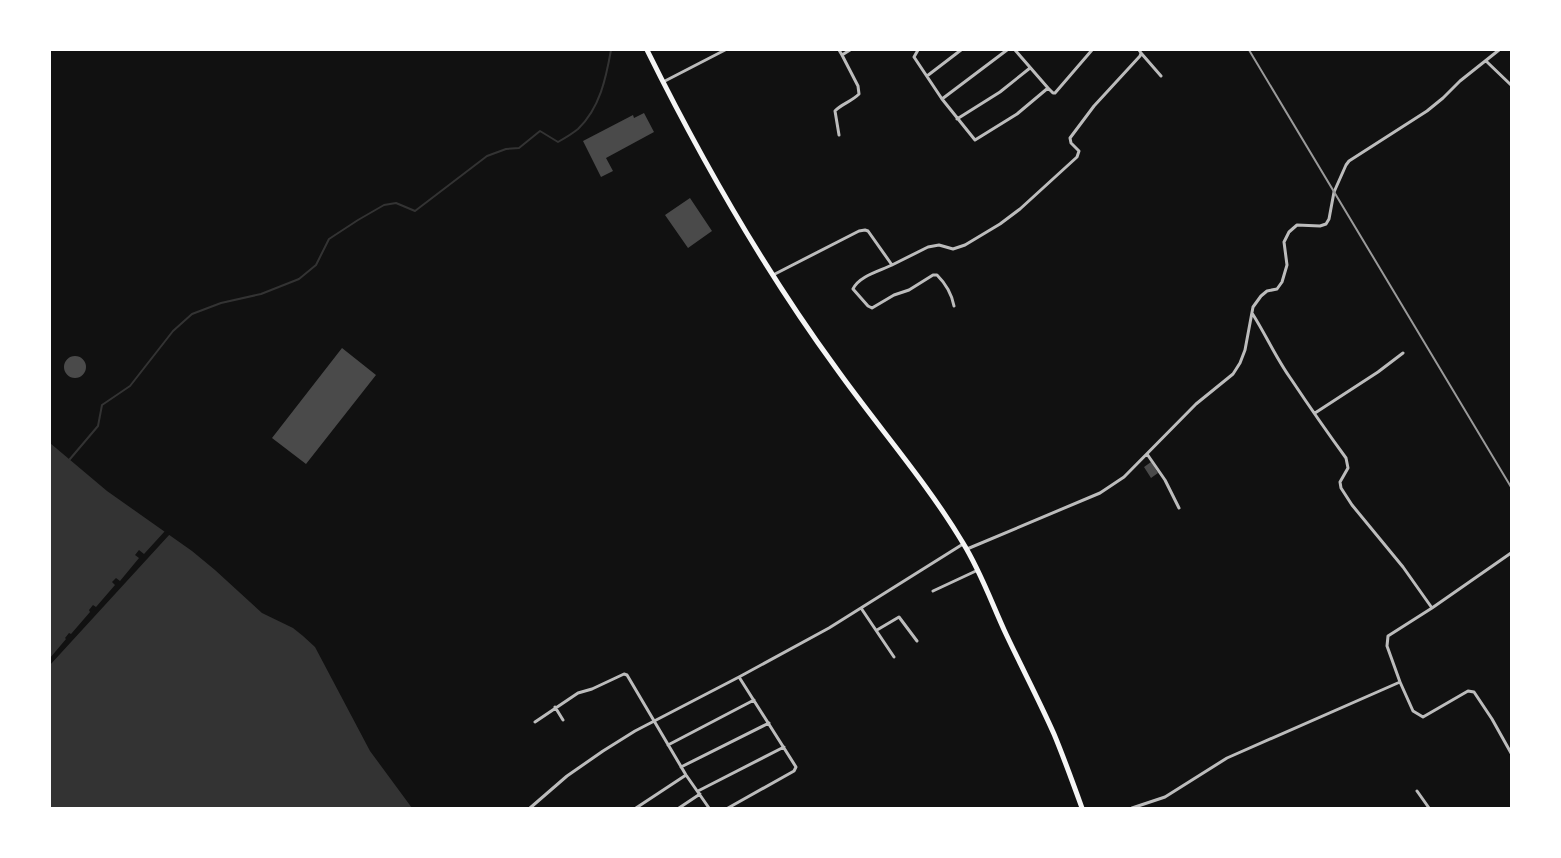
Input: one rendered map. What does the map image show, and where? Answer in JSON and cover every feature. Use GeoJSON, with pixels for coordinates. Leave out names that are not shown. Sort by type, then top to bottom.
{"type":"FeatureCollection","features":[{"type":"Feature","properties":{"kind":"highway"},"geometry":{"type":"LineString","coordinates":[[647,50],[714,180],[773,275],[835,368],[917,476],[978,569],[995,611],[1053,733],[1082,808]]}},
{"type":"Feature","properties":{"kind":"street"},"geometry":{"type":"LineString","coordinates":[[663,82],[725,50]]}},
{"type":"Feature","properties":{"kind":"street"},"geometry":{"type":"LineString","coordinates":[[839,50],[858,86],[859,94],[851,102],[837,108],[835,111],[839,135]]}},
{"type":"Feature","properties":{"kind":"street"},"geometry":{"type":"LineString","coordinates":[[842,55],[850,50]]}},
{"type":"Feature","properties":{"kind":"street"},"geometry":{"type":"LineString","coordinates":[[918,50],[914,57],[957,119],[972,138],[977,140],[1017,114],[1048,88]]}},
{"type":"Feature","properties":{"kind":"street"},"geometry":{"type":"LineString","coordinates":[[927,76],[961,50]]}},
{"type":"Feature","properties":{"kind":"street"},"geometry":{"type":"LineString","coordinates":[[942,99],[1007,50]]}},
{"type":"Feature","properties":{"kind":"street"},"geometry":{"type":"LineString","coordinates":[[1016,50],[1053,93],[1058,91],[1092,50]]}},
{"type":"Feature","properties":{"kind":"street"},"geometry":{"type":"LineString","coordinates":[[530,808],[580,766],[635,731],[829,628],[965,547],[1100,493],[1124,477],[1196,404],[1233,374],[1240,364],[1245,350],[1253,307],[1261,296],[1267,291],[1276,289],[1282,282],[1287,265],[1284,242],[1289,232],[1297,225],[1320,226],[1326,224],[1330,219],[1334,192],[1346,165],[1427,111],[1499,50]]}},
{"type":"Feature","properties":{"kind":"street"},"geometry":{"type":"LineString","coordinates":[[954,306],[952,297],[937,275],[933,275],[909,290],[894,295],[872,308],[853,289],[855,284],[862,279],[928,247],[939,245],[953,249],[965,245],[1000,224],[1020,209],[1077,157],[1078,151],[1070,143],[1070,138],[1094,106],[1140,52],[1161,76]]}},
{"type":"Feature","properties":{"kind":"street"},"geometry":{"type":"LineString","coordinates":[[1486,61],[1511,85]]}},
{"type":"Feature","properties":{"kind":"street"},"geometry":{"type":"LineString","coordinates":[[957,119],[1000,92],[1030,68]]}},
{"type":"Feature","properties":{"kind":"street"},"geometry":{"type":"LineString","coordinates":[[773,275],[859,231],[865,230],[892,265]]}},
{"type":"Feature","properties":{"kind":"street"},"geometry":{"type":"LineString","coordinates":[[1252,313],[1291,380],[1346,458],[1348,468],[1340,482],[1341,488],[1352,505],[1403,567],[1432,608]]}},
{"type":"Feature","properties":{"kind":"street"},"geometry":{"type":"LineString","coordinates":[[1315,413],[1378,372],[1403,353]]}},
{"type":"Feature","properties":{"kind":"street"},"geometry":{"type":"LineString","coordinates":[[1147,454],[1165,480],[1179,508]]}},
{"type":"Feature","properties":{"kind":"street"},"geometry":{"type":"LineString","coordinates":[[1511,553],[1432,608],[1390,634],[1386,639],[1400,682],[1413,711],[1422,716],[1468,691],[1474,692],[1492,719],[1511,754]]}},
{"type":"Feature","properties":{"kind":"street"},"geometry":{"type":"LineString","coordinates":[[933,591],[978,569]]}},
{"type":"Feature","properties":{"kind":"street"},"geometry":{"type":"LineString","coordinates":[[861,608],[894,658]]}},
{"type":"Feature","properties":{"kind":"street"},"geometry":{"type":"LineString","coordinates":[[877,630],[899,617],[917,641]]}},
{"type":"Feature","properties":{"kind":"street"},"geometry":{"type":"LineString","coordinates":[[536,722],[555,707],[583,691],[592,689],[624,674],[627,675],[681,767],[709,808]]}},
{"type":"Feature","properties":{"kind":"street"},"geometry":{"type":"LineString","coordinates":[[728,808],[794,771],[796,767],[739,677]]}},
{"type":"Feature","properties":{"kind":"street"},"geometry":{"type":"LineString","coordinates":[[1132,808],[1164,797],[1227,758],[1400,682]]}},
{"type":"Feature","properties":{"kind":"street"},"geometry":{"type":"LineString","coordinates":[[668,745],[754,700]]}},
{"type":"Feature","properties":{"kind":"street"},"geometry":{"type":"LineString","coordinates":[[555,707],[563,720]]}},
{"type":"Feature","properties":{"kind":"street"},"geometry":{"type":"LineString","coordinates":[[681,767],[769,723]]}},
{"type":"Feature","properties":{"kind":"street"},"geometry":{"type":"LineString","coordinates":[[679,808],[699,793],[784,747]]}},
{"type":"Feature","properties":{"kind":"street"},"geometry":{"type":"LineString","coordinates":[[636,808],[686,775]]}},
{"type":"Feature","properties":{"kind":"street"},"geometry":{"type":"LineString","coordinates":[[1417,791],[1429,808]]}},
{"type":"Feature","properties":{"kind":"shaded area"},"geometry":{"type":"Polygon","coordinates":[[[50,443],[107,491],[192,551],[262,613],[293,628],[315,647],[370,751],[412,808],[50,808],[50,443]]]}},
{"type":"Feature","properties":{"kind":"pier"},"geometry":{"type":"Polygon","coordinates":[[[165,531],[170,534],[50,665],[50,658],[69,633],[71,634],[90,612],[89,610],[93,605],[96,607],[115,585],[112,582],[116,578],[120,581],[139,558],[135,555],[139,550],[144,554],[165,531]]]}},
{"type":"Feature","properties":{"kind":"building"},"geometry":{"type":"Polygon","coordinates":[[[644,113],[654,132],[606,158],[613,171],[601,177],[583,141],[633,115],[634,118],[644,113]]]}},
{"type":"Feature","properties":{"kind":"building"},"geometry":{"type":"Polygon","coordinates":[[[690,198],[712,231],[688,248],[665,215],[690,198]]]}},
{"type":"Feature","properties":{"kind":"building"},"geometry":{"type":"Polygon","coordinates":[[[342,348],[376,375],[306,464],[272,438],[342,348]]]}},
{"type":"Feature","properties":{"kind":"building"},"geometry":{"type":"Polygon","coordinates":[[[75,356],[83,359],[86,367],[83,375],[75,378],[67,375],[64,367],[67,359],[75,356]]]}},
{"type":"Feature","properties":{"kind":"building"},"geometry":{"type":"Polygon","coordinates":[[[1151,462],[1158,473],[1151,478],[1144,467],[1151,462]]]}},
{"type":"Feature","properties":{"kind":"waterway"},"geometry":{"type":"LineString","coordinates":[[70,459],[98,426],[102,405],[130,386],[173,331],[192,314],[221,303],[261,294],[299,279],[316,265],[329,239],[384,205],[396,203],[415,211],[487,156],[506,149],[519,148],[540,131],[558,142],[576,131],[586,121],[597,102],[607,71],[611,50]]}},
{"type":"Feature","properties":{"kind":"railway"},"geometry":{"type":"LineString","coordinates":[[1249,50],[1511,487]]}}]}
